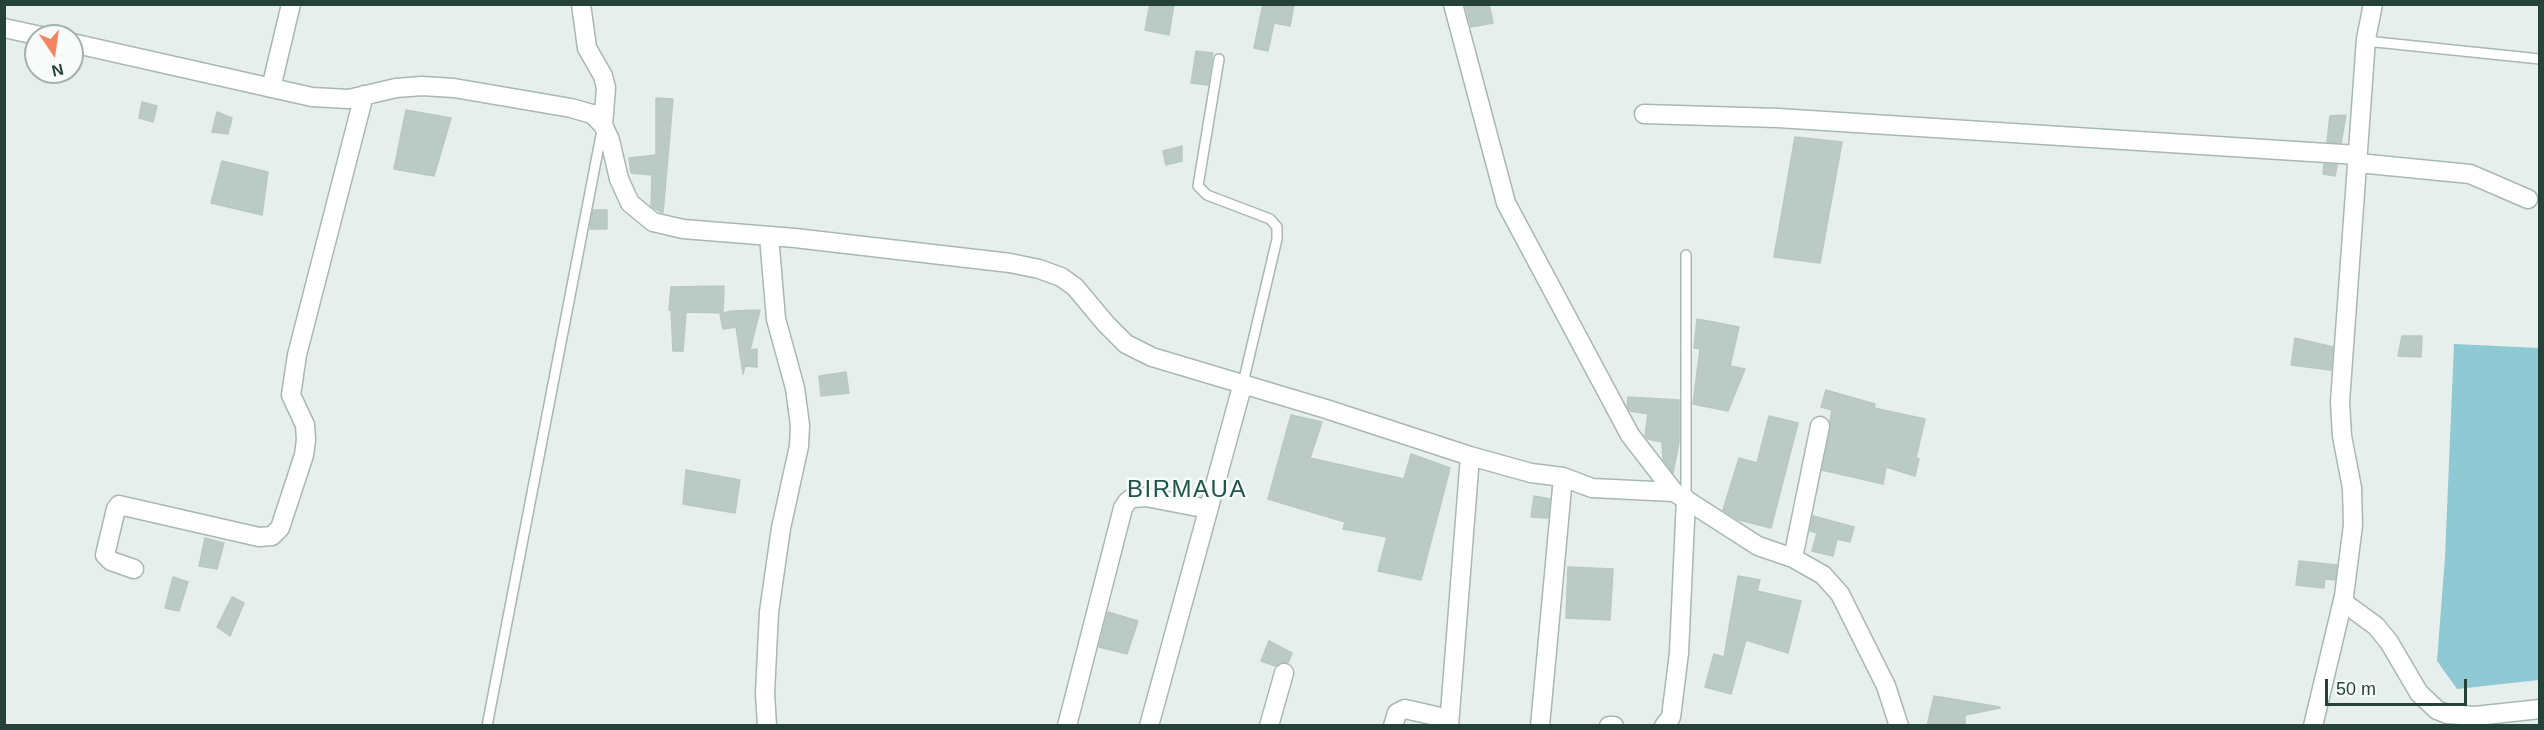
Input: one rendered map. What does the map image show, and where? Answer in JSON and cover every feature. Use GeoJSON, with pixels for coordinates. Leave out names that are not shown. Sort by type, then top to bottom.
{"type":"FeatureCollection","features":[{"type":"Feature","properties":{"kind":"street"},"geometry":{"type":"LineString","coordinates":[[271,88],[291,4]]}},
{"type":"Feature","properties":{"kind":"street"},"geometry":{"type":"LineString","coordinates":[[581,4],[587,48],[603,76],[606,88],[603,125]]}},
{"type":"Feature","properties":{"kind":"street"},"geometry":{"type":"LineString","coordinates":[[1453,4],[1506,203],[1630,435],[1680,495],[1758,546],[1793,558],[1823,575],[1840,594],[1886,686],[1899,726]]}},
{"type":"Feature","properties":{"kind":"street"},"geometry":{"type":"LineString","coordinates":[[2313,726],[2343,603],[2354,525],[2352,488],[2340,402],[2366,41],[2373,4]]}},
{"type":"Feature","properties":{"kind":"street"},"geometry":{"type":"LineString","coordinates":[[4,28],[24,32]]}},
{"type":"Feature","properties":{"kind":"street"},"geometry":{"type":"LineString","coordinates":[[84,46],[330,99],[349,99],[413,87],[454,88],[572,108],[592,114],[603,125],[630,203],[638,212],[653,222],[683,229],[769,236],[1010,263],[1060,277],[1075,287],[1126,344],[1152,357],[1531,473],[1563,477],[1592,488],[1680,495]]}},
{"type":"Feature","properties":{"kind":"street"},"geometry":{"type":"LineString","coordinates":[[134,569],[111,561],[105,555],[116,509],[119,505],[259,537],[272,536],[280,528],[292,495],[306,440],[305,425],[291,395],[297,355],[364,95]]}},
{"type":"Feature","properties":{"kind":"street"},"geometry":{"type":"LineString","coordinates":[[1644,114],[1778,118],[2358,159],[2470,174],[2528,199]]}},
{"type":"Feature","properties":{"kind":"street"},"geometry":{"type":"LineString","coordinates":[[767,726],[769,612],[781,528],[799,446],[800,425],[795,388],[776,319],[769,236]]}},
{"type":"Feature","properties":{"kind":"street"},"geometry":{"type":"LineString","coordinates":[[1149,726],[1243,383]]}},
{"type":"Feature","properties":{"kind":"street"},"geometry":{"type":"LineString","coordinates":[[1793,558],[1820,426]]}},
{"type":"Feature","properties":{"kind":"street"},"geometry":{"type":"LineString","coordinates":[[1393,726],[1397,713],[1405,709],[1449,722],[1470,456]]}},
{"type":"Feature","properties":{"kind":"street"},"geometry":{"type":"LineString","coordinates":[[1540,726],[1563,477]]}},
{"type":"Feature","properties":{"kind":"street"},"geometry":{"type":"LineString","coordinates":[[1664,726],[1671,717],[1679,653],[1680,495]]}},
{"type":"Feature","properties":{"kind":"street"},"geometry":{"type":"LineString","coordinates":[[1067,726],[1123,508],[1132,498],[1146,497],[1208,509]]}},
{"type":"Feature","properties":{"kind":"street"},"geometry":{"type":"LineString","coordinates":[[2343,603],[2376,626],[2389,642],[2419,693],[2438,710],[2448,714],[2475,716],[2540,709]]}},
{"type":"Feature","properties":{"kind":"street"},"geometry":{"type":"LineString","coordinates":[[1269,726],[1284,673]]}},
{"type":"Feature","properties":{"kind":"street"},"geometry":{"type":"LineString","coordinates":[[1609,726],[1614,726]]}},
{"type":"Feature","properties":{"kind":"lane"},"geometry":{"type":"LineString","coordinates":[[2366,41],[2540,59]]}},
{"type":"Feature","properties":{"kind":"lane"},"geometry":{"type":"LineString","coordinates":[[1219,59],[1198,186],[1207,195],[1270,219],[1277,227],[1277,239],[1243,383]]}},
{"type":"Feature","properties":{"kind":"lane"},"geometry":{"type":"LineString","coordinates":[[487,726],[603,125]]}},
{"type":"Feature","properties":{"kind":"lane"},"geometry":{"type":"LineString","coordinates":[[1680,495],[1686,255]]}},
{"type":"Feature","properties":{"kind":"water"},"geometry":{"type":"Polygon","coordinates":[[[2454,344],[2539,348],[2539,680],[2457,689],[2437,661],[2445,557],[2454,344]]]}},
{"type":"Feature","properties":{"kind":"building"},"geometry":{"type":"Polygon","coordinates":[[[1150,4],[1174,4],[1169,35],[1145,30],[1150,4]]]}},
{"type":"Feature","properties":{"kind":"building"},"geometry":{"type":"Polygon","coordinates":[[[1263,4],[1294,4],[1290,26],[1274,23],[1268,51],[1254,48],[1263,4]]]}},
{"type":"Feature","properties":{"kind":"building"},"geometry":{"type":"Polygon","coordinates":[[[1465,4],[1489,4],[1493,23],[1471,27],[1465,4]]]}},
{"type":"Feature","properties":{"kind":"building"},"geometry":{"type":"Polygon","coordinates":[[[1196,51],[1213,53],[1208,85],[1191,83],[1196,51]]]}},
{"type":"Feature","properties":{"kind":"building"},"geometry":{"type":"Polygon","coordinates":[[[656,98],[673,99],[663,213],[651,206],[652,175],[631,173],[629,158],[656,155],[656,98]]]}},
{"type":"Feature","properties":{"kind":"building"},"geometry":{"type":"Polygon","coordinates":[[[142,102],[157,106],[153,122],[139,118],[142,102]]]}},
{"type":"Feature","properties":{"kind":"building"},"geometry":{"type":"Polygon","coordinates":[[[406,110],[451,118],[434,176],[394,169],[406,110]]]}},
{"type":"Feature","properties":{"kind":"building"},"geometry":{"type":"Polygon","coordinates":[[[217,112],[232,118],[228,134],[212,132],[217,112]]]}},
{"type":"Feature","properties":{"kind":"building"},"geometry":{"type":"Polygon","coordinates":[[[2346,115],[2341,143],[2327,142],[2330,116],[2346,115]]]}},
{"type":"Feature","properties":{"kind":"building"},"geometry":{"type":"Polygon","coordinates":[[[1795,137],[1842,142],[1820,263],[1774,257],[1795,137]]]}},
{"type":"Feature","properties":{"kind":"building"},"geometry":{"type":"Polygon","coordinates":[[[1182,146],[1182,161],[1166,165],[1163,151],[1182,146]]]}},
{"type":"Feature","properties":{"kind":"building"},"geometry":{"type":"Polygon","coordinates":[[[222,161],[268,172],[262,215],[211,203],[222,161]]]}},
{"type":"Feature","properties":{"kind":"building"},"geometry":{"type":"Polygon","coordinates":[[[2324,164],[2337,165],[2335,176],[2323,174],[2324,164]]]}},
{"type":"Feature","properties":{"kind":"building"},"geometry":{"type":"Polygon","coordinates":[[[593,210],[607,210],[607,229],[590,229],[593,210]]]}},
{"type":"Feature","properties":{"kind":"building"},"geometry":{"type":"Polygon","coordinates":[[[724,286],[723,313],[686,312],[683,351],[673,351],[671,310],[669,310],[671,287],[724,286]]]}},
{"type":"Feature","properties":{"kind":"building"},"geometry":{"type":"Polygon","coordinates":[[[760,310],[750,350],[757,349],[757,367],[745,366],[743,374],[736,327],[723,329],[720,314],[731,311],[760,310]]]}},
{"type":"Feature","properties":{"kind":"building"},"geometry":{"type":"Polygon","coordinates":[[[1697,319],[1739,327],[1730,366],[1745,369],[1728,411],[1693,404],[1700,349],[1694,348],[1697,319]]]}},
{"type":"Feature","properties":{"kind":"building"},"geometry":{"type":"Polygon","coordinates":[[[2402,336],[2422,336],[2421,357],[2398,356],[2402,336]]]}},
{"type":"Feature","properties":{"kind":"building"},"geometry":{"type":"Polygon","coordinates":[[[2295,338],[2333,347],[2331,370],[2291,365],[2295,338]]]}},
{"type":"Feature","properties":{"kind":"building"},"geometry":{"type":"Polygon","coordinates":[[[846,372],[849,393],[821,396],[819,376],[846,372]]]}},
{"type":"Feature","properties":{"kind":"building"},"geometry":{"type":"Polygon","coordinates":[[[1826,390],[1875,404],[1874,408],[1925,419],[1916,458],[1919,459],[1915,476],[1886,467],[1883,484],[1822,470],[1831,428],[1832,410],[1821,407],[1826,390]]]}},
{"type":"Feature","properties":{"kind":"building"},"geometry":{"type":"Polygon","coordinates":[[[1628,397],[1679,400],[1679,442],[1673,473],[1663,459],[1662,442],[1648,439],[1645,436],[1648,414],[1630,411],[1627,406],[1628,397]]]}},
{"type":"Feature","properties":{"kind":"building"},"geometry":{"type":"Polygon","coordinates":[[[1291,415],[1322,422],[1310,458],[1404,479],[1411,454],[1450,468],[1421,580],[1378,571],[1387,537],[1343,529],[1345,522],[1268,499],[1291,415]]]}},
{"type":"Feature","properties":{"kind":"building"},"geometry":{"type":"Polygon","coordinates":[[[1769,416],[1798,423],[1771,528],[1739,520],[1723,510],[1739,458],[1757,463],[1769,416]]]}},
{"type":"Feature","properties":{"kind":"building"},"geometry":{"type":"Polygon","coordinates":[[[686,470],[740,480],[735,513],[683,504],[686,470]]]}},
{"type":"Feature","properties":{"kind":"building"},"geometry":{"type":"Polygon","coordinates":[[[1534,496],[1550,499],[1548,518],[1531,517],[1534,496]]]}},
{"type":"Feature","properties":{"kind":"building"},"geometry":{"type":"Polygon","coordinates":[[[1813,516],[1854,527],[1850,542],[1837,539],[1833,556],[1812,551],[1817,533],[1810,531],[1813,516]]]}},
{"type":"Feature","properties":{"kind":"building"},"geometry":{"type":"Polygon","coordinates":[[[205,538],[224,543],[217,569],[199,566],[205,538]]]}},
{"type":"Feature","properties":{"kind":"building"},"geometry":{"type":"Polygon","coordinates":[[[2299,561],[2337,565],[2335,580],[2325,579],[2324,588],[2296,585],[2299,561]]]}},
{"type":"Feature","properties":{"kind":"building"},"geometry":{"type":"Polygon","coordinates":[[[1568,567],[1613,569],[1610,620],[1566,618],[1568,567]]]}},
{"type":"Feature","properties":{"kind":"building"},"geometry":{"type":"Polygon","coordinates":[[[1738,576],[1760,580],[1757,591],[1801,601],[1788,653],[1746,640],[1731,694],[1705,687],[1714,654],[1724,657],[1738,576]]]}},
{"type":"Feature","properties":{"kind":"building"},"geometry":{"type":"Polygon","coordinates":[[[173,577],[188,582],[179,611],[165,608],[173,577]]]}},
{"type":"Feature","properties":{"kind":"building"},"geometry":{"type":"Polygon","coordinates":[[[232,597],[244,603],[230,636],[217,627],[232,597]]]}},
{"type":"Feature","properties":{"kind":"building"},"geometry":{"type":"Polygon","coordinates":[[[1108,612],[1138,621],[1127,654],[1099,647],[1108,612]]]}},
{"type":"Feature","properties":{"kind":"building"},"geometry":{"type":"Polygon","coordinates":[[[1269,641],[1292,653],[1288,663],[1281,662],[1275,666],[1261,661],[1269,641]]]}},
{"type":"Feature","properties":{"kind":"building"},"geometry":{"type":"Polygon","coordinates":[[[1934,696],[2000,708],[1965,715],[1965,726],[1927,726],[1934,696]]]}},
{"type":"Feature","properties":{"kind":"district","name":"BIRMAUA"},"geometry":{"type":"Point","coordinates":[1187,490]}}]}
